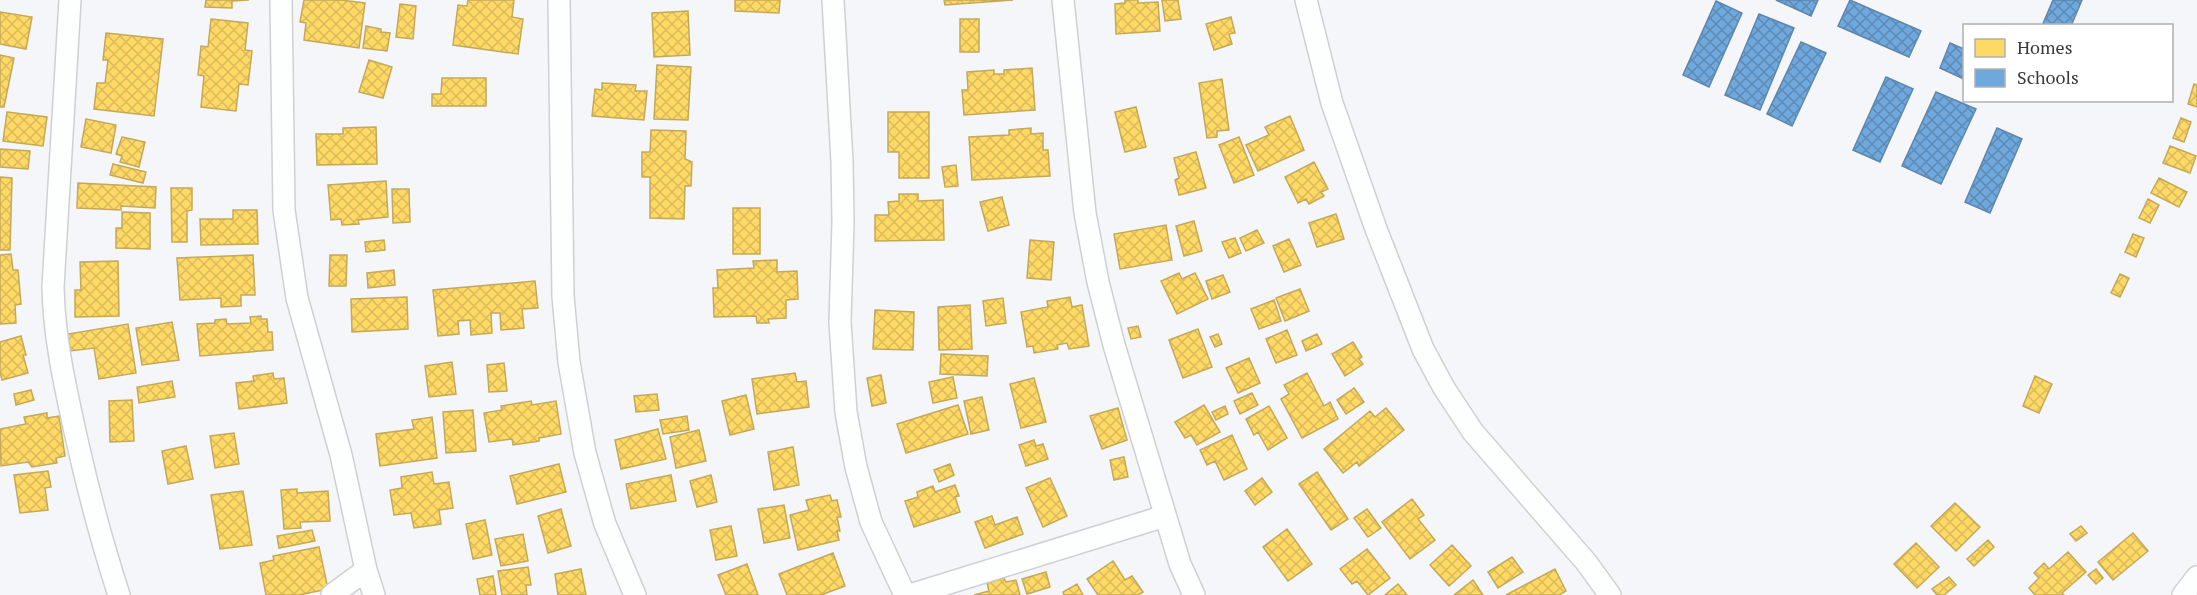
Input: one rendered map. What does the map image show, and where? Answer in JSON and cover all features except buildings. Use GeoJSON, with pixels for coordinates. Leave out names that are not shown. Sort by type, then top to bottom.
{"type":"FeatureCollection","features":[{"type":"Feature","properties":{"kind":"street"},"geometry":{"type":"LineString","coordinates":[[70,0],[53,287],[54,321],[59,361],[93,510],[119,595]]}},
{"type":"Feature","properties":{"kind":"street"},"geometry":{"type":"LineString","coordinates":[[281,0],[286,228],[297,298],[341,455],[366,570],[374,595]]}},
{"type":"Feature","properties":{"kind":"street"},"geometry":{"type":"LineString","coordinates":[[559,0],[563,296],[569,362],[588,464],[605,524],[635,595]]}},
{"type":"Feature","properties":{"kind":"street"},"geometry":{"type":"LineString","coordinates":[[833,0],[842,160],[840,322],[846,412],[856,467],[871,522],[905,595]]}},
{"type":"Feature","properties":{"kind":"street"},"geometry":{"type":"LineString","coordinates":[[1063,0],[1085,213],[1098,282],[1114,345],[1180,564],[1194,595]]}},
{"type":"Feature","properties":{"kind":"street"},"geometry":{"type":"LineString","coordinates":[[1306,0],[1332,103],[1376,229],[1424,349],[1444,388],[1473,432],[1586,562],[1610,595]]}},
{"type":"Feature","properties":{"kind":"street"},"geometry":{"type":"LineString","coordinates":[[910,595],[1166,516]]}},
{"type":"Feature","properties":{"kind":"street"},"geometry":{"type":"LineString","coordinates":[[332,595],[366,570]]}},
{"type":"Feature","properties":{"kind":"street"},"geometry":{"type":"LineString","coordinates":[[2183,595],[2197,577]]}}]}
